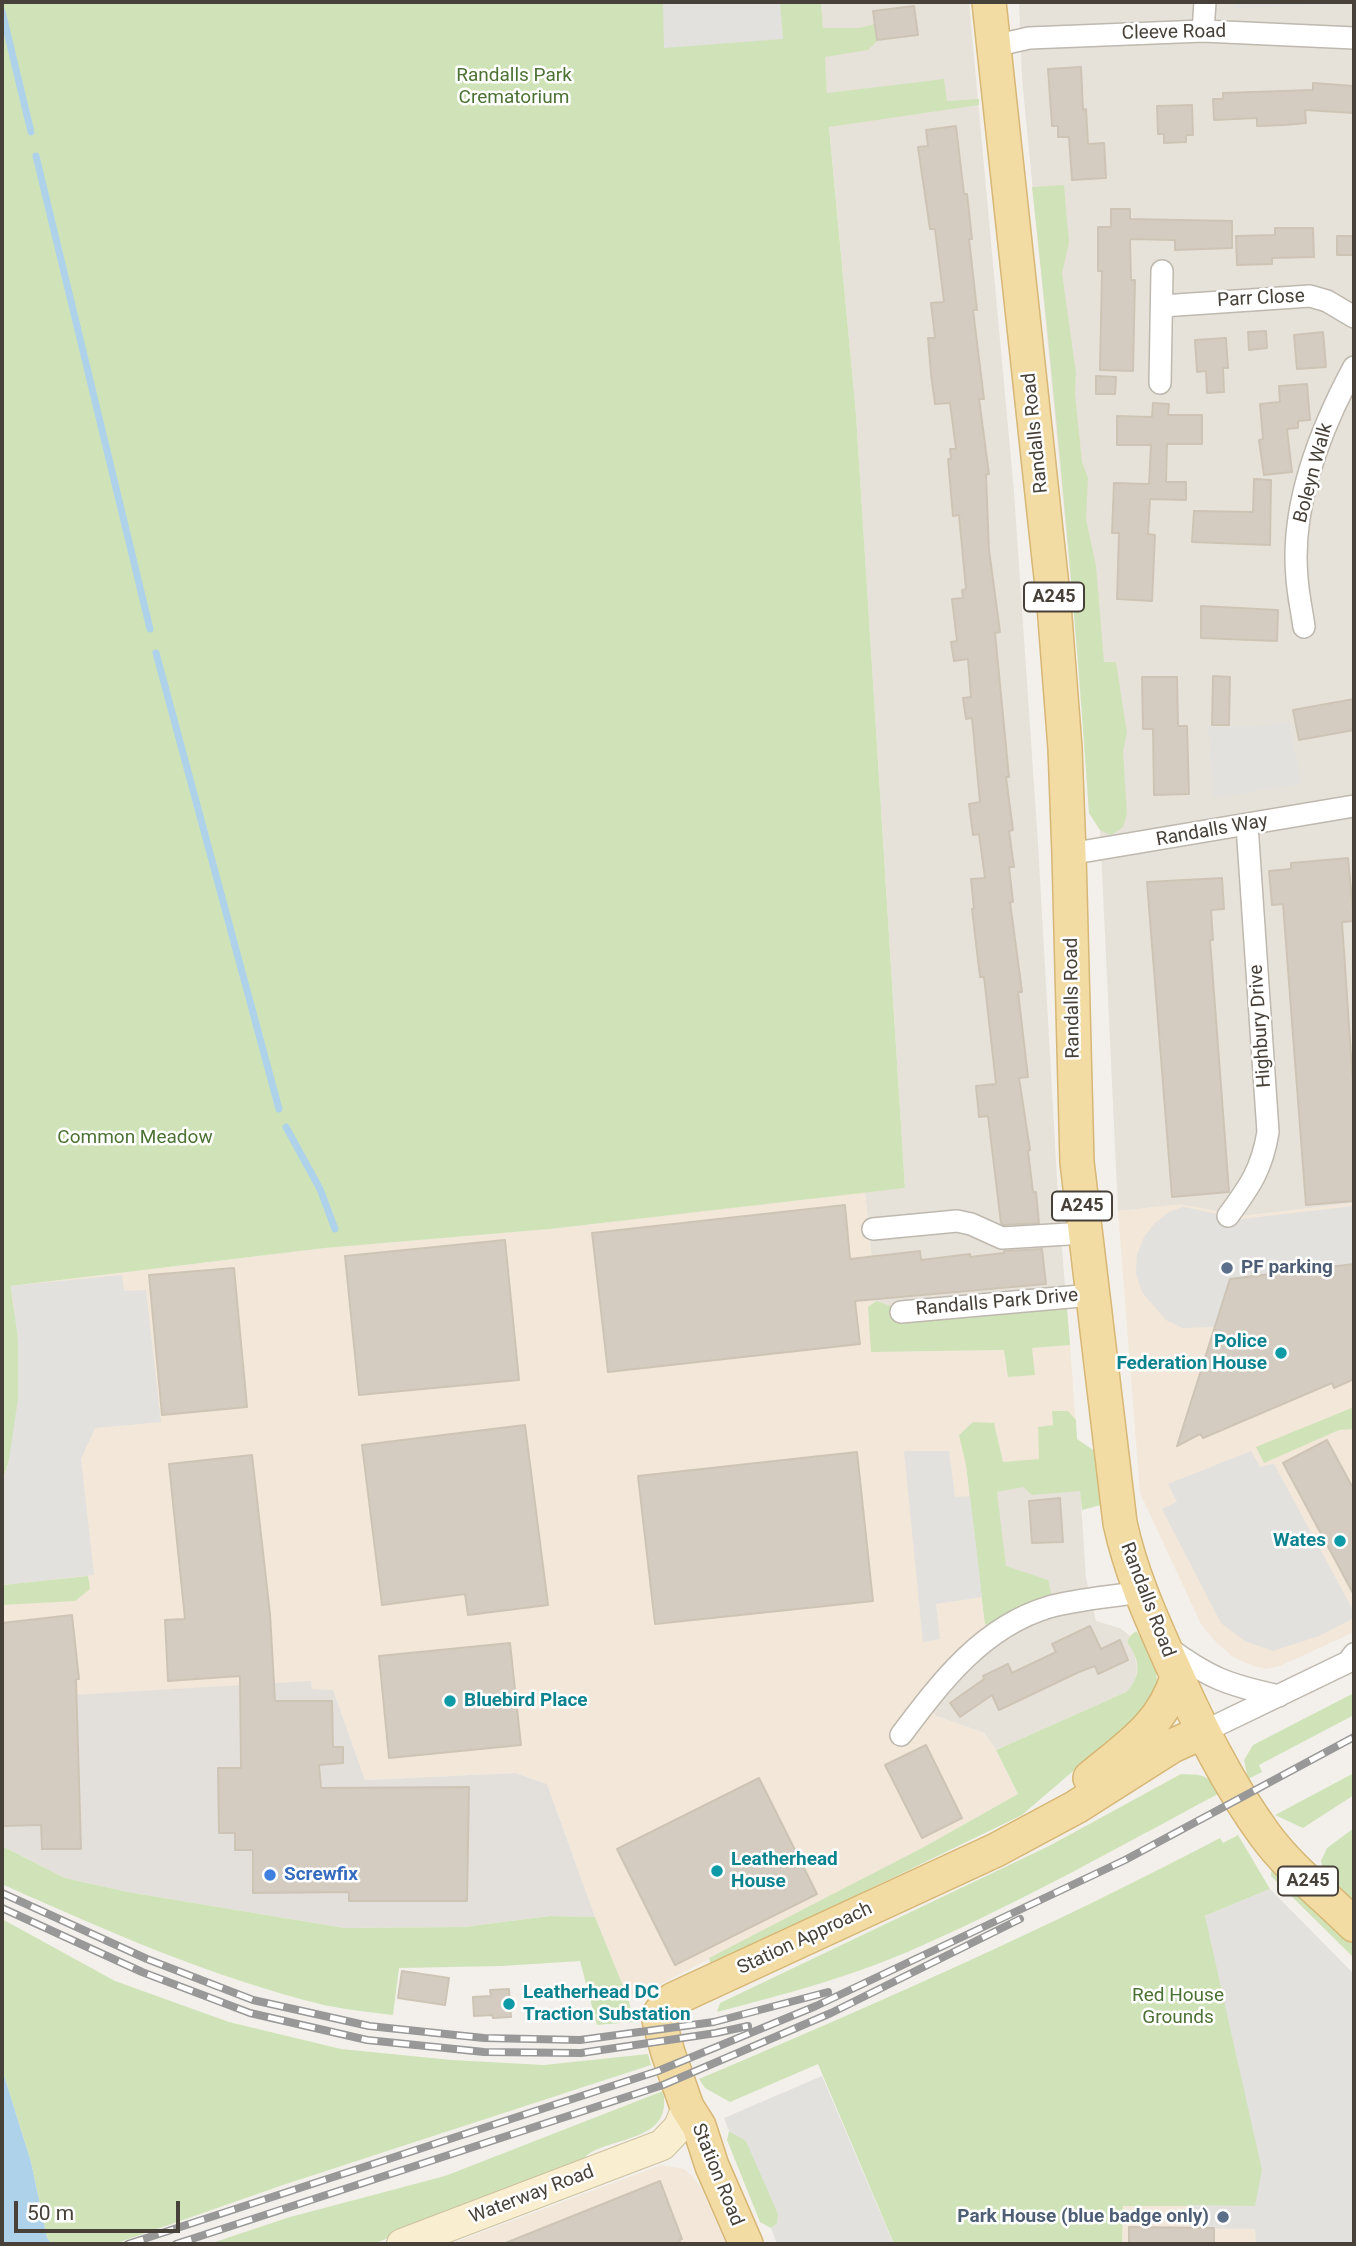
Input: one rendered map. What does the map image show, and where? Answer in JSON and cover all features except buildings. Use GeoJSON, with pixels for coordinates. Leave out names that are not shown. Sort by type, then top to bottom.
{"type":"FeatureCollection","features":[{"type":"Feature","properties":{"kind":"main road","name":"Randalls Road"},"geometry":{"type":"LineString","coordinates":[[989,2],[1054,605],[1064,736],[1069,854],[1077,1162],[1120,1523],[1127,1556],[1140,1592],[1177,1677],[1222,1767],[1275,1848],[1354,1926]]}},
{"type":"Feature","properties":{"kind":"main road","name":"Station Approach"},"geometry":{"type":"LineString","coordinates":[[1041,1826],[1069,1795],[1149,1730],[1167,1703],[1177,1677]]}},
{"type":"Feature","properties":{"kind":"main road","name":"Station Approach"},"geometry":{"type":"LineString","coordinates":[[687,2106],[659,2020],[660,2013],[668,2003],[996,1850],[1041,1826],[1172,1746],[1203,1732]]}},
{"type":"Feature","properties":{"kind":"main road"},"geometry":{"type":"LineString","coordinates":[[687,2106],[680,2127],[662,2145],[698,2155],[712,2166]]}},
{"type":"Feature","properties":{"kind":"main road","name":"Station Road"},"geometry":{"type":"LineString","coordinates":[[687,2106],[699,2126],[712,2166],[746,2244]]}},
{"type":"Feature","properties":{"kind":"main road","name":"Waterway Road"},"geometry":{"type":"LineString","coordinates":[[402,2244],[662,2145]]}},
{"type":"Feature","properties":{"kind":"street"},"geometry":{"type":"LineString","coordinates":[[1203,31],[1205,2]]}},
{"type":"Feature","properties":{"kind":"street","name":"Cleeve Road"},"geometry":{"type":"LineString","coordinates":[[994,46],[1028,38],[1203,31],[1354,38]]}},
{"type":"Feature","properties":{"kind":"street"},"geometry":{"type":"LineString","coordinates":[[1160,383],[1162,271]]}},
{"type":"Feature","properties":{"kind":"street","name":"Parr Close"},"geometry":{"type":"LineString","coordinates":[[1162,306],[1310,296],[1327,301],[1354,317]]}},
{"type":"Feature","properties":{"kind":"street","name":"Boleyn Walk"},"geometry":{"type":"LineString","coordinates":[[1304,627],[1296,577],[1297,535],[1303,499],[1325,424],[1354,367]]}},
{"type":"Feature","properties":{"kind":"street","name":"Randalls Way"},"geometry":{"type":"LineString","coordinates":[[1069,854],[1354,806]]}},
{"type":"Feature","properties":{"kind":"street","name":"Highbury Drive"},"geometry":{"type":"LineString","coordinates":[[1228,1216],[1252,1183],[1264,1158],[1268,1132],[1247,825]]}},
{"type":"Feature","properties":{"kind":"street"},"geometry":{"type":"LineString","coordinates":[[873,1230],[957,1221],[1003,1238],[1085,1233]]}},
{"type":"Feature","properties":{"kind":"street","name":"Randalls Park Drive"},"geometry":{"type":"LineString","coordinates":[[901,1312],[1092,1295]]}},
{"type":"Feature","properties":{"kind":"street"},"geometry":{"type":"LineString","coordinates":[[901,1735],[948,1674],[976,1646],[1009,1624],[1049,1607],[1140,1592]]}},
{"type":"Feature","properties":{"kind":"street"},"geometry":{"type":"LineString","coordinates":[[1163,1644],[1211,1677],[1244,1689],[1279,1696]]}},
{"type":"Feature","properties":{"kind":"street"},"geometry":{"type":"LineString","coordinates":[[1203,1732],[1352,1659]]}},
{"type":"Feature","properties":{"kind":"shaded area"},"geometry":{"type":"Polygon","coordinates":[[[663,2],[780,2],[783,39],[664,48],[663,2]]]}},
{"type":"Feature","properties":{"kind":"shaded area"},"geometry":{"type":"Polygon","coordinates":[[[821,2],[969,2],[1014,492],[1038,843],[1059,1214],[1070,1345],[871,1352],[876,1301],[865,1192],[905,1188],[856,414],[829,126],[821,2]]]}},
{"type":"Feature","properties":{"kind":"shaded area"},"geometry":{"type":"Polygon","coordinates":[[[1019,2],[1354,2],[1354,1203],[1242,1216],[1180,1205],[1118,1211],[1100,830],[1089,813],[1078,652],[1022,79],[1019,2]]]}},
{"type":"Feature","properties":{"kind":"shaded area"},"geometry":{"type":"Polygon","coordinates":[[[1233,2],[1354,2],[1354,4],[1235,8],[1233,2]]]}},
{"type":"Feature","properties":{"kind":"shaded area"},"geometry":{"type":"Polygon","coordinates":[[[1289,721],[1301,784],[1213,798],[1208,727],[1257,727],[1289,721]]]}},
{"type":"Feature","properties":{"kind":"shaded area"},"geometry":{"type":"Polygon","coordinates":[[[865,1192],[876,1301],[868,1307],[872,1352],[1005,1350],[1070,1345],[1078,1456],[966,1466],[985,1625],[917,1694],[936,1716],[984,1733],[996,1750],[1018,1794],[922,1848],[663,1983],[628,1998],[595,1917],[547,1784],[515,1773],[365,1780],[333,1690],[312,1689],[311,1682],[2,1699],[2,1481],[8,1466],[11,1286],[325,1248],[550,1229],[865,1192]]]}},
{"type":"Feature","properties":{"kind":"shaded area"},"geometry":{"type":"Polygon","coordinates":[[[1354,1203],[1354,1632],[1280,1666],[1266,1669],[1233,1657],[1201,1624],[1140,1493],[1118,1211],[1180,1204],[1242,1216],[1354,1203]]]}},
{"type":"Feature","properties":{"kind":"shaded area","name":"PF parking"},"geometry":{"type":"Polygon","coordinates":[[[1354,1206],[1354,1264],[1231,1279],[1215,1327],[1183,1328],[1166,1320],[1142,1292],[1136,1273],[1137,1255],[1144,1237],[1155,1223],[1169,1212],[1183,1207],[1242,1219],[1354,1206]]]}},
{"type":"Feature","properties":{"kind":"shaded area"},"geometry":{"type":"Polygon","coordinates":[[[122,1275],[124,1291],[146,1290],[161,1422],[95,1428],[81,1459],[94,1575],[2,1585],[2,1481],[8,1466],[18,1399],[18,1339],[11,1286],[122,1275]]]}},
{"type":"Feature","properties":{"kind":"shaded area"},"geometry":{"type":"Polygon","coordinates":[[[904,1451],[949,1451],[955,1497],[970,1496],[982,1597],[936,1604],[940,1639],[923,1642],[904,1451]]]}},
{"type":"Feature","properties":{"kind":"shaded area"},"geometry":{"type":"Polygon","coordinates":[[[1251,1451],[1260,1467],[1274,1464],[1354,1612],[1354,1618],[1319,1636],[1273,1651],[1245,1641],[1221,1623],[1162,1509],[1177,1502],[1168,1484],[1251,1451]]]}},
{"type":"Feature","properties":{"kind":"shaded area"},"geometry":{"type":"Polygon","coordinates":[[[1078,1456],[1086,1578],[1096,1621],[1120,1628],[1130,1636],[1127,1642],[1134,1651],[1137,1667],[1135,1684],[1126,1692],[996,1750],[984,1733],[936,1716],[917,1694],[985,1625],[966,1465],[1078,1456]]]}},
{"type":"Feature","properties":{"kind":"shaded area"},"geometry":{"type":"Polygon","coordinates":[[[311,1681],[312,1689],[333,1690],[365,1780],[515,1773],[547,1784],[595,1917],[550,1916],[463,1927],[345,1928],[128,1892],[65,1878],[2,1846],[2,1699],[311,1681]]]}},
{"type":"Feature","properties":{"kind":"shaded area"},"geometry":{"type":"Polygon","coordinates":[[[1270,1889],[1354,1974],[1354,2244],[1256,2244],[1255,2229],[1190,2228],[1190,2205],[1255,2206],[1262,2170],[1205,1916],[1270,1889]]]}},
{"type":"Feature","properties":{"kind":"shaded area"},"geometry":{"type":"Polygon","coordinates":[[[822,2076],[894,2244],[777,2244],[771,2228],[777,2224],[778,2214],[746,2141],[729,2131],[724,2118],[822,2076]]]}},
{"type":"Feature","properties":{"kind":"shaded area"},"geometry":{"type":"Polygon","coordinates":[[[661,2165],[684,2169],[693,2177],[701,2188],[726,2244],[450,2244],[661,2165]]]}},
{"type":"Feature","properties":{"kind":"shaded area"},"geometry":{"type":"Polygon","coordinates":[[[1123,2206],[1255,2206],[1256,2244],[1122,2244],[1123,2206]]]}},
{"type":"Feature","properties":{"kind":"green space"},"geometry":{"type":"Polygon","coordinates":[[[2,2],[821,2],[823,28],[859,28],[875,24],[877,41],[868,50],[825,57],[827,93],[944,79],[947,101],[979,99],[979,105],[829,127],[856,414],[905,1188],[550,1229],[325,1248],[11,1286],[18,1340],[19,1393],[12,1449],[2,1481],[2,2]]]}},
{"type":"Feature","properties":{"kind":"green space"},"geometry":{"type":"Polygon","coordinates":[[[1064,185],[1069,243],[1062,273],[1076,373],[1075,394],[1082,462],[1088,478],[1086,519],[1096,566],[1104,662],[1116,662],[1127,733],[1123,751],[1127,814],[1123,827],[1111,835],[1100,830],[1089,813],[1064,500],[1032,187],[1064,185]]]}},
{"type":"Feature","properties":{"kind":"green space"},"geometry":{"type":"Polygon","coordinates":[[[876,1301],[891,1306],[894,1321],[1067,1308],[1070,1345],[1032,1348],[1035,1375],[1008,1377],[1004,1350],[871,1352],[868,1307],[876,1301]]]}},
{"type":"Feature","properties":{"kind":"green space"},"geometry":{"type":"Polygon","coordinates":[[[1354,1407],[1354,1429],[1339,1430],[1264,1463],[1256,1447],[1354,1407]]]}},
{"type":"Feature","properties":{"kind":"green space"},"geometry":{"type":"Polygon","coordinates":[[[1052,1411],[1068,1411],[1076,1420],[1077,1439],[1099,1454],[1105,1504],[1082,1510],[1080,1491],[1032,1495],[1023,1487],[997,1492],[1006,1566],[1048,1580],[1052,1596],[985,1625],[966,1465],[959,1435],[973,1422],[994,1423],[1003,1462],[1039,1459],[1038,1427],[1053,1425],[1052,1411]]]}},
{"type":"Feature","properties":{"kind":"green space"},"geometry":{"type":"Polygon","coordinates":[[[88,1576],[90,1589],[75,1601],[2,1605],[2,1585],[88,1576]]]}},
{"type":"Feature","properties":{"kind":"green space"},"geometry":{"type":"Polygon","coordinates":[[[1136,1631],[1154,1653],[1157,1681],[1154,1699],[1134,1728],[1122,1729],[1022,1815],[711,1966],[709,1958],[922,1848],[1018,1794],[996,1750],[1126,1692],[1137,1674],[1137,1661],[1127,1642],[1136,1631]]]}},
{"type":"Feature","properties":{"kind":"green space"},"geometry":{"type":"Polygon","coordinates":[[[1354,1693],[1354,1715],[1259,1765],[1262,1772],[1248,1779],[1244,1760],[1253,1745],[1354,1693]]]}},
{"type":"Feature","properties":{"kind":"green space"},"geometry":{"type":"Polygon","coordinates":[[[1354,1773],[1354,1795],[1303,1828],[1275,1815],[1354,1773]]]}},
{"type":"Feature","properties":{"kind":"green space"},"geometry":{"type":"Polygon","coordinates":[[[1181,1774],[1204,1776],[1218,1794],[1024,1897],[905,1953],[836,1979],[717,2012],[720,2003],[1049,1846],[1181,1774]]]}},
{"type":"Feature","properties":{"kind":"green space"},"geometry":{"type":"Polygon","coordinates":[[[1354,1828],[1354,1901],[1323,1870],[1321,1861],[1327,1848],[1354,1828]]]}},
{"type":"Feature","properties":{"kind":"green space","name":"Red House Grounds"},"geometry":{"type":"Polygon","coordinates":[[[1238,1835],[1270,1889],[1205,1916],[1290,2166],[1255,2206],[1123,2206],[1122,2244],[894,2244],[818,2064],[730,2102],[705,2088],[699,2079],[962,1964],[1092,1903],[1220,1838],[1223,1843],[1238,1835]]]}},
{"type":"Feature","properties":{"kind":"green space"},"geometry":{"type":"Polygon","coordinates":[[[2,1846],[65,1878],[128,1892],[345,1928],[463,1927],[550,1916],[595,1917],[628,1998],[634,2022],[597,2025],[580,1961],[399,1968],[393,2015],[333,2007],[283,1994],[161,1952],[4,1885],[2,1846]]]}},
{"type":"Feature","properties":{"kind":"green space"},"geometry":{"type":"Polygon","coordinates":[[[1272,1865],[1354,1941],[1354,1958],[1271,1876],[1272,1865]]]}},
{"type":"Feature","properties":{"kind":"green space"},"geometry":{"type":"Polygon","coordinates":[[[2,1919],[115,1981],[229,2022],[341,2049],[452,2060],[544,2065],[648,2054],[651,2065],[283,2185],[114,2244],[52,2244],[47,2238],[31,2162],[2,2069],[2,1919]]]}},
{"type":"Feature","properties":{"kind":"green space"},"geometry":{"type":"Polygon","coordinates":[[[663,2091],[664,2107],[660,2119],[652,2128],[641,2134],[602,2147],[590,2153],[578,2165],[373,2244],[209,2244],[290,2217],[445,2176],[663,2091]]]}},
{"type":"Feature","properties":{"kind":"green space"},"geometry":{"type":"Polygon","coordinates":[[[729,2131],[746,2140],[779,2214],[777,2224],[771,2228],[760,2222],[727,2140],[729,2131]]]}},
{"type":"Feature","properties":{"kind":"water"},"geometry":{"type":"Polygon","coordinates":[[[2,2069],[31,2162],[47,2238],[52,2244],[2,2244],[2,2069]]]}},
{"type":"Feature","properties":{"kind":"waterway"},"geometry":{"type":"LineString","coordinates":[[2,11],[31,132]]}},
{"type":"Feature","properties":{"kind":"waterway"},"geometry":{"type":"LineString","coordinates":[[36,156],[150,629]]}},
{"type":"Feature","properties":{"kind":"waterway"},"geometry":{"type":"LineString","coordinates":[[156,653],[279,1109]]}},
{"type":"Feature","properties":{"kind":"waterway"},"geometry":{"type":"LineString","coordinates":[[286,1127],[320,1189],[335,1229]]}},
{"type":"Feature","properties":{"kind":"railway"},"geometry":{"type":"LineString","coordinates":[[128,2244],[658,2071],[816,2006],[1125,1860],[1354,1737]]}},
{"type":"Feature","properties":{"kind":"railway"},"geometry":{"type":"LineString","coordinates":[[2,1893],[147,1959],[253,2000],[369,2026],[484,2038],[580,2040],[714,2022],[828,1992]]}},
{"type":"Feature","properties":{"kind":"railway"},"geometry":{"type":"LineString","coordinates":[[2,1908],[142,1972],[250,2013],[367,2040],[484,2052],[581,2053],[748,2026]]}},
{"type":"Feature","properties":{"kind":"railway"},"geometry":{"type":"LineString","coordinates":[[176,2244],[663,2085],[831,2013],[1020,1919]]}},
{"type":"Feature","properties":{"kind":"place","name":"PF parking"},"geometry":{"type":"Point","coordinates":[1227,1268]}},
{"type":"Feature","properties":{"kind":"place","name":"Police Federation House"},"geometry":{"type":"Point","coordinates":[1281,1353]}},
{"type":"Feature","properties":{"kind":"place","name":"Wates"},"geometry":{"type":"Point","coordinates":[1340,1541]}},
{"type":"Feature","properties":{"kind":"place","name":"Bluebird Place"},"geometry":{"type":"Point","coordinates":[450,1701]}},
{"type":"Feature","properties":{"kind":"place","name":"Leatherhead House"},"geometry":{"type":"Point","coordinates":[717,1871]}},
{"type":"Feature","properties":{"kind":"place","name":"Screwfix"},"geometry":{"type":"Point","coordinates":[270,1875]}},
{"type":"Feature","properties":{"kind":"place","name":"Leatherhead DC Traction Substation"},"geometry":{"type":"Point","coordinates":[509,2004]}},
{"type":"Feature","properties":{"kind":"place","name":"Park House (blue badge only)"},"geometry":{"type":"Point","coordinates":[1223,2217]}},
{"type":"Feature","properties":{"kind":"park label","name":"Randalls Park Crematorium"},"geometry":{"type":"Point","coordinates":[514,87]}},
{"type":"Feature","properties":{"kind":"park label","name":"Common Meadow"},"geometry":{"type":"Point","coordinates":[135,1138]}}]}
